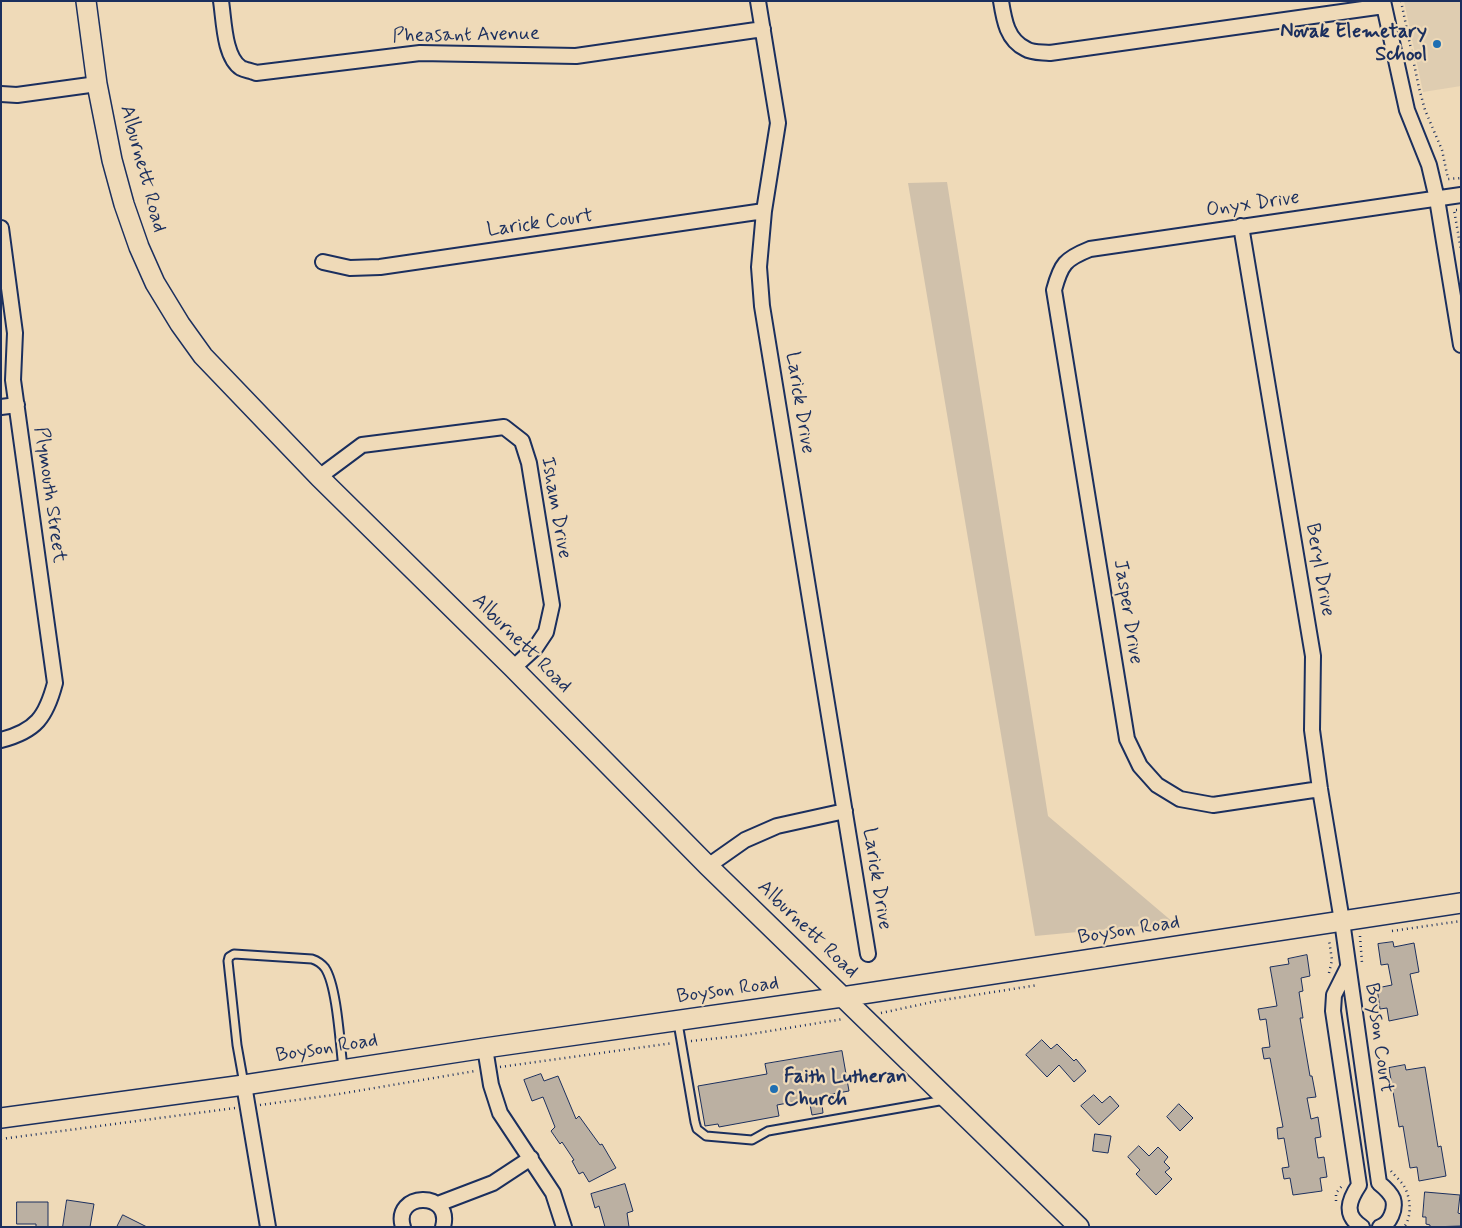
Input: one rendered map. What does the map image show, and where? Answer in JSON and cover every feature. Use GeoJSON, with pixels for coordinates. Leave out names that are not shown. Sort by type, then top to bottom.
{"type":"FeatureCollection","features":[{"type":"Feature","properties":{"kind":"street","name":"Alburnett Road"},"geometry":{"type":"LineString","coordinates":[[86,1],[97,84],[112,160],[124,204],[139,247],[156,283],[180,324],[202,356],[319,477],[514,668],[708,866],[1079,1227]]}},
{"type":"Feature","properties":{"kind":"street","name":"Pheasant Avenue"},"geometry":{"type":"LineString","coordinates":[[221,1],[227,46],[241,68],[256,73],[420,53],[576,56],[763,29]]}},
{"type":"Feature","properties":{"kind":"street","name":"Larick Drive"},"geometry":{"type":"LineString","coordinates":[[758,1],[778,123],[764,211],[759,267],[762,306],[868,954]]}},
{"type":"Feature","properties":{"kind":"street"},"geometry":{"type":"LineString","coordinates":[[1001,1],[1003,19],[1010,38],[1026,50],[1050,53],[1384,3],[1407,110],[1429,165],[1437,199],[1461,345]]}},
{"type":"Feature","properties":{"kind":"street"},"geometry":{"type":"LineString","coordinates":[[1,94],[17,94],[97,84]]}},
{"type":"Feature","properties":{"kind":"street","name":"Onyx Drive"},"geometry":{"type":"LineString","coordinates":[[1059,272],[1071,257],[1090,249],[1461,195]]}},
{"type":"Feature","properties":{"kind":"street","name":"Larick Court"},"geometry":{"type":"LineString","coordinates":[[323,262],[350,268],[380,268],[764,211]]}},
{"type":"Feature","properties":{"kind":"street","name":"Beryl Drive"},"geometry":{"type":"LineString","coordinates":[[1241,226],[1313,656],[1312,730],[1348,966]]}},
{"type":"Feature","properties":{"kind":"street","name":"Plymouth Street"},"geometry":{"type":"LineString","coordinates":[[1,228],[15,334],[13,380],[55,683],[49,704],[36,723],[18,735],[1,740]]}},
{"type":"Feature","properties":{"kind":"street","name":"Jasper Drive"},"geometry":{"type":"LineString","coordinates":[[1059,272],[1054,290],[1122,710],[1127,739],[1140,766],[1157,785],[1180,799],[1213,805],[1320,789]]}},
{"type":"Feature","properties":{"kind":"street"},"geometry":{"type":"LineString","coordinates":[[1,407],[17,405]]}},
{"type":"Feature","properties":{"kind":"street","name":"Isham Drive"},"geometry":{"type":"LineString","coordinates":[[319,477],[362,445],[504,427],[522,441],[529,463],[552,605],[546,632],[536,646],[514,668]]}},
{"type":"Feature","properties":{"kind":"street","name":"Larick Drive"},"geometry":{"type":"LineString","coordinates":[[708,866],[745,840],[777,826],[845,811]]}},
{"type":"Feature","properties":{"kind":"street","name":"Boyson Road"},"geometry":{"type":"LineString","coordinates":[[1,1118],[244,1085],[485,1048],[842,997],[1461,903]]}},
{"type":"Feature","properties":{"kind":"street","name":"Boyson Court"},"geometry":{"type":"LineString","coordinates":[[1348,966],[1334,995],[1333,1011],[1359,1185],[1349,1205],[1351,1215],[1356,1223],[1362,1227]]}},
{"type":"Feature","properties":{"kind":"street","name":"Boyson Court"},"geometry":{"type":"LineString","coordinates":[[1348,966],[1379,1183],[1387,1189],[1393,1198],[1394,1209],[1384,1226],[1380,1227]]}},
{"type":"Feature","properties":{"kind":"street"},"geometry":{"type":"LineString","coordinates":[[485,1048],[491,1085],[500,1112],[553,1193],[564,1227]]}},
{"type":"Feature","properties":{"kind":"street"},"geometry":{"type":"LineString","coordinates":[[244,1085],[268,1227]]}},
{"type":"Feature","properties":{"kind":"street"},"geometry":{"type":"LineString","coordinates":[[438,1204],[493,1183],[531,1158]]}},
{"type":"Feature","properties":{"kind":"street"},"geometry":{"type":"LineString","coordinates":[[403,1227],[402,1216],[405,1209],[410,1203],[424,1199],[438,1204],[444,1216],[443,1227]]}},
{"type":"Feature","properties":{"kind":"lane"},"geometry":{"type":"LineString","coordinates":[[244,1085],[237,1045],[228,961],[234,954],[319,961],[325,968],[332,984],[343,1070]]}},
{"type":"Feature","properties":{"kind":"lane"},"geometry":{"type":"LineString","coordinates":[[677,1020],[695,1122],[697,1129],[706,1136],[752,1140],[768,1131],[948,1100]]}},
{"type":"Feature","properties":{"kind":"path"},"geometry":{"type":"LineString","coordinates":[[1401,1],[1421,95],[1425,110],[1442,150],[1448,179],[1461,178]]}},
{"type":"Feature","properties":{"kind":"path"},"geometry":{"type":"LineString","coordinates":[[1461,209],[1454,210],[1461,250]]}},
{"type":"Feature","properties":{"kind":"path"},"geometry":{"type":"LineString","coordinates":[[1388,932],[1461,921]]}},
{"type":"Feature","properties":{"kind":"path"},"geometry":{"type":"LineString","coordinates":[[1355,936],[1360,936]]}},
{"type":"Feature","properties":{"kind":"path"},"geometry":{"type":"LineString","coordinates":[[261,1104],[333,1095],[480,1070]]}},
{"type":"Feature","properties":{"kind":"path"},"geometry":{"type":"LineString","coordinates":[[1,1139],[232,1108]]}},
{"type":"Feature","properties":{"kind":"shaded area","name":"Novak Elemetary School"},"geometry":{"type":"Polygon","coordinates":[[[1404,1],[1461,1],[1461,86],[1423,92],[1404,1]]]}},
{"type":"Feature","properties":{"kind":"shaded area"},"geometry":{"type":"Polygon","coordinates":[[[947,182],[1048,816],[1174,923],[1035,936],[908,183],[947,182]]]}},
{"type":"Feature","properties":{"kind":"building"},"geometry":{"type":"Polygon","coordinates":[[[1393,942],[1394,947],[1414,943],[1419,972],[1410,974],[1418,1015],[1389,1021],[1387,1008],[1380,1009],[1377,988],[1392,985],[1388,964],[1381,965],[1378,944],[1393,942]]]}},
{"type":"Feature","properties":{"kind":"building"},"geometry":{"type":"Polygon","coordinates":[[[1307,955],[1310,976],[1301,978],[1303,991],[1299,992],[1303,1018],[1300,1018],[1310,1076],[1312,1076],[1316,1097],[1307,1098],[1311,1119],[1318,1117],[1321,1137],[1315,1138],[1318,1158],[1324,1157],[1327,1177],[1320,1178],[1322,1191],[1293,1195],[1290,1178],[1284,1179],[1282,1168],[1289,1167],[1284,1138],[1278,1139],[1277,1128],[1283,1127],[1270,1058],[1264,1059],[1262,1048],[1270,1047],[1266,1019],[1260,1020],[1258,1009],[1277,1006],[1270,967],[1289,964],[1288,959],[1307,955]]]}},
{"type":"Feature","properties":{"kind":"building"},"geometry":{"type":"Polygon","coordinates":[[[1042,1040],[1051,1049],[1057,1044],[1074,1061],[1076,1059],[1086,1071],[1074,1082],[1059,1065],[1047,1077],[1026,1055],[1042,1040]]]}},
{"type":"Feature","properties":{"kind":"building","name":"Faith Lutheran Church"},"geometry":{"type":"Polygon","coordinates":[[[842,1051],[849,1091],[821,1096],[823,1113],[812,1115],[809,1099],[777,1105],[779,1116],[719,1127],[718,1124],[705,1126],[698,1086],[767,1074],[765,1064],[842,1051]]]}},
{"type":"Feature","properties":{"kind":"building"},"geometry":{"type":"Polygon","coordinates":[[[1405,1065],[1406,1070],[1425,1067],[1438,1147],[1441,1146],[1446,1176],[1419,1181],[1417,1167],[1410,1168],[1403,1126],[1399,1127],[1389,1068],[1405,1065]]]}},
{"type":"Feature","properties":{"kind":"building"},"geometry":{"type":"Polygon","coordinates":[[[541,1074],[544,1081],[558,1076],[576,1119],[579,1116],[600,1145],[602,1144],[616,1168],[589,1182],[583,1172],[579,1174],[572,1161],[574,1160],[562,1142],[560,1144],[551,1131],[555,1127],[543,1097],[532,1101],[524,1080],[541,1074]]]}},
{"type":"Feature","properties":{"kind":"building"},"geometry":{"type":"Polygon","coordinates":[[[1094,1095],[1102,1103],[1110,1096],[1119,1106],[1099,1125],[1081,1106],[1094,1095]]]}},
{"type":"Feature","properties":{"kind":"building"},"geometry":{"type":"Polygon","coordinates":[[[1179,1104],[1193,1118],[1180,1131],[1167,1117],[1179,1104]]]}},
{"type":"Feature","properties":{"kind":"building"},"geometry":{"type":"Polygon","coordinates":[[[1095,1134],[1111,1136],[1108,1153],[1093,1151],[1095,1134]]]}},
{"type":"Feature","properties":{"kind":"building"},"geometry":{"type":"Polygon","coordinates":[[[1139,1146],[1149,1156],[1158,1147],[1168,1157],[1164,1162],[1170,1168],[1165,1172],[1172,1179],[1156,1195],[1136,1174],[1140,1170],[1128,1157],[1139,1146]]]}},
{"type":"Feature","properties":{"kind":"building"},"geometry":{"type":"Polygon","coordinates":[[[625,1184],[633,1211],[627,1213],[629,1227],[605,1227],[599,1206],[595,1208],[591,1194],[625,1184]]]}},
{"type":"Feature","properties":{"kind":"building"},"geometry":{"type":"Polygon","coordinates":[[[1425,1192],[1460,1195],[1458,1213],[1461,1214],[1461,1226],[1430,1227],[1430,1225],[1426,1224],[1426,1217],[1423,1217],[1425,1192]]]}},
{"type":"Feature","properties":{"kind":"building"},"geometry":{"type":"Polygon","coordinates":[[[67,1200],[94,1204],[90,1227],[63,1227],[67,1200]]]}},
{"type":"Feature","properties":{"kind":"building"},"geometry":{"type":"Polygon","coordinates":[[[17,1202],[48,1202],[48,1227],[36,1227],[36,1224],[17,1224],[17,1202]]]}},
{"type":"Feature","properties":{"kind":"building"},"geometry":{"type":"Polygon","coordinates":[[[123,1215],[147,1227],[117,1227],[123,1215]]]}},
{"type":"Feature","properties":{"kind":"place","name":"Novak Elemetary School"},"geometry":{"type":"Point","coordinates":[1437,44]}},
{"type":"Feature","properties":{"kind":"place","name":"Faith Lutheran Church"},"geometry":{"type":"Point","coordinates":[774,1089]}}]}
